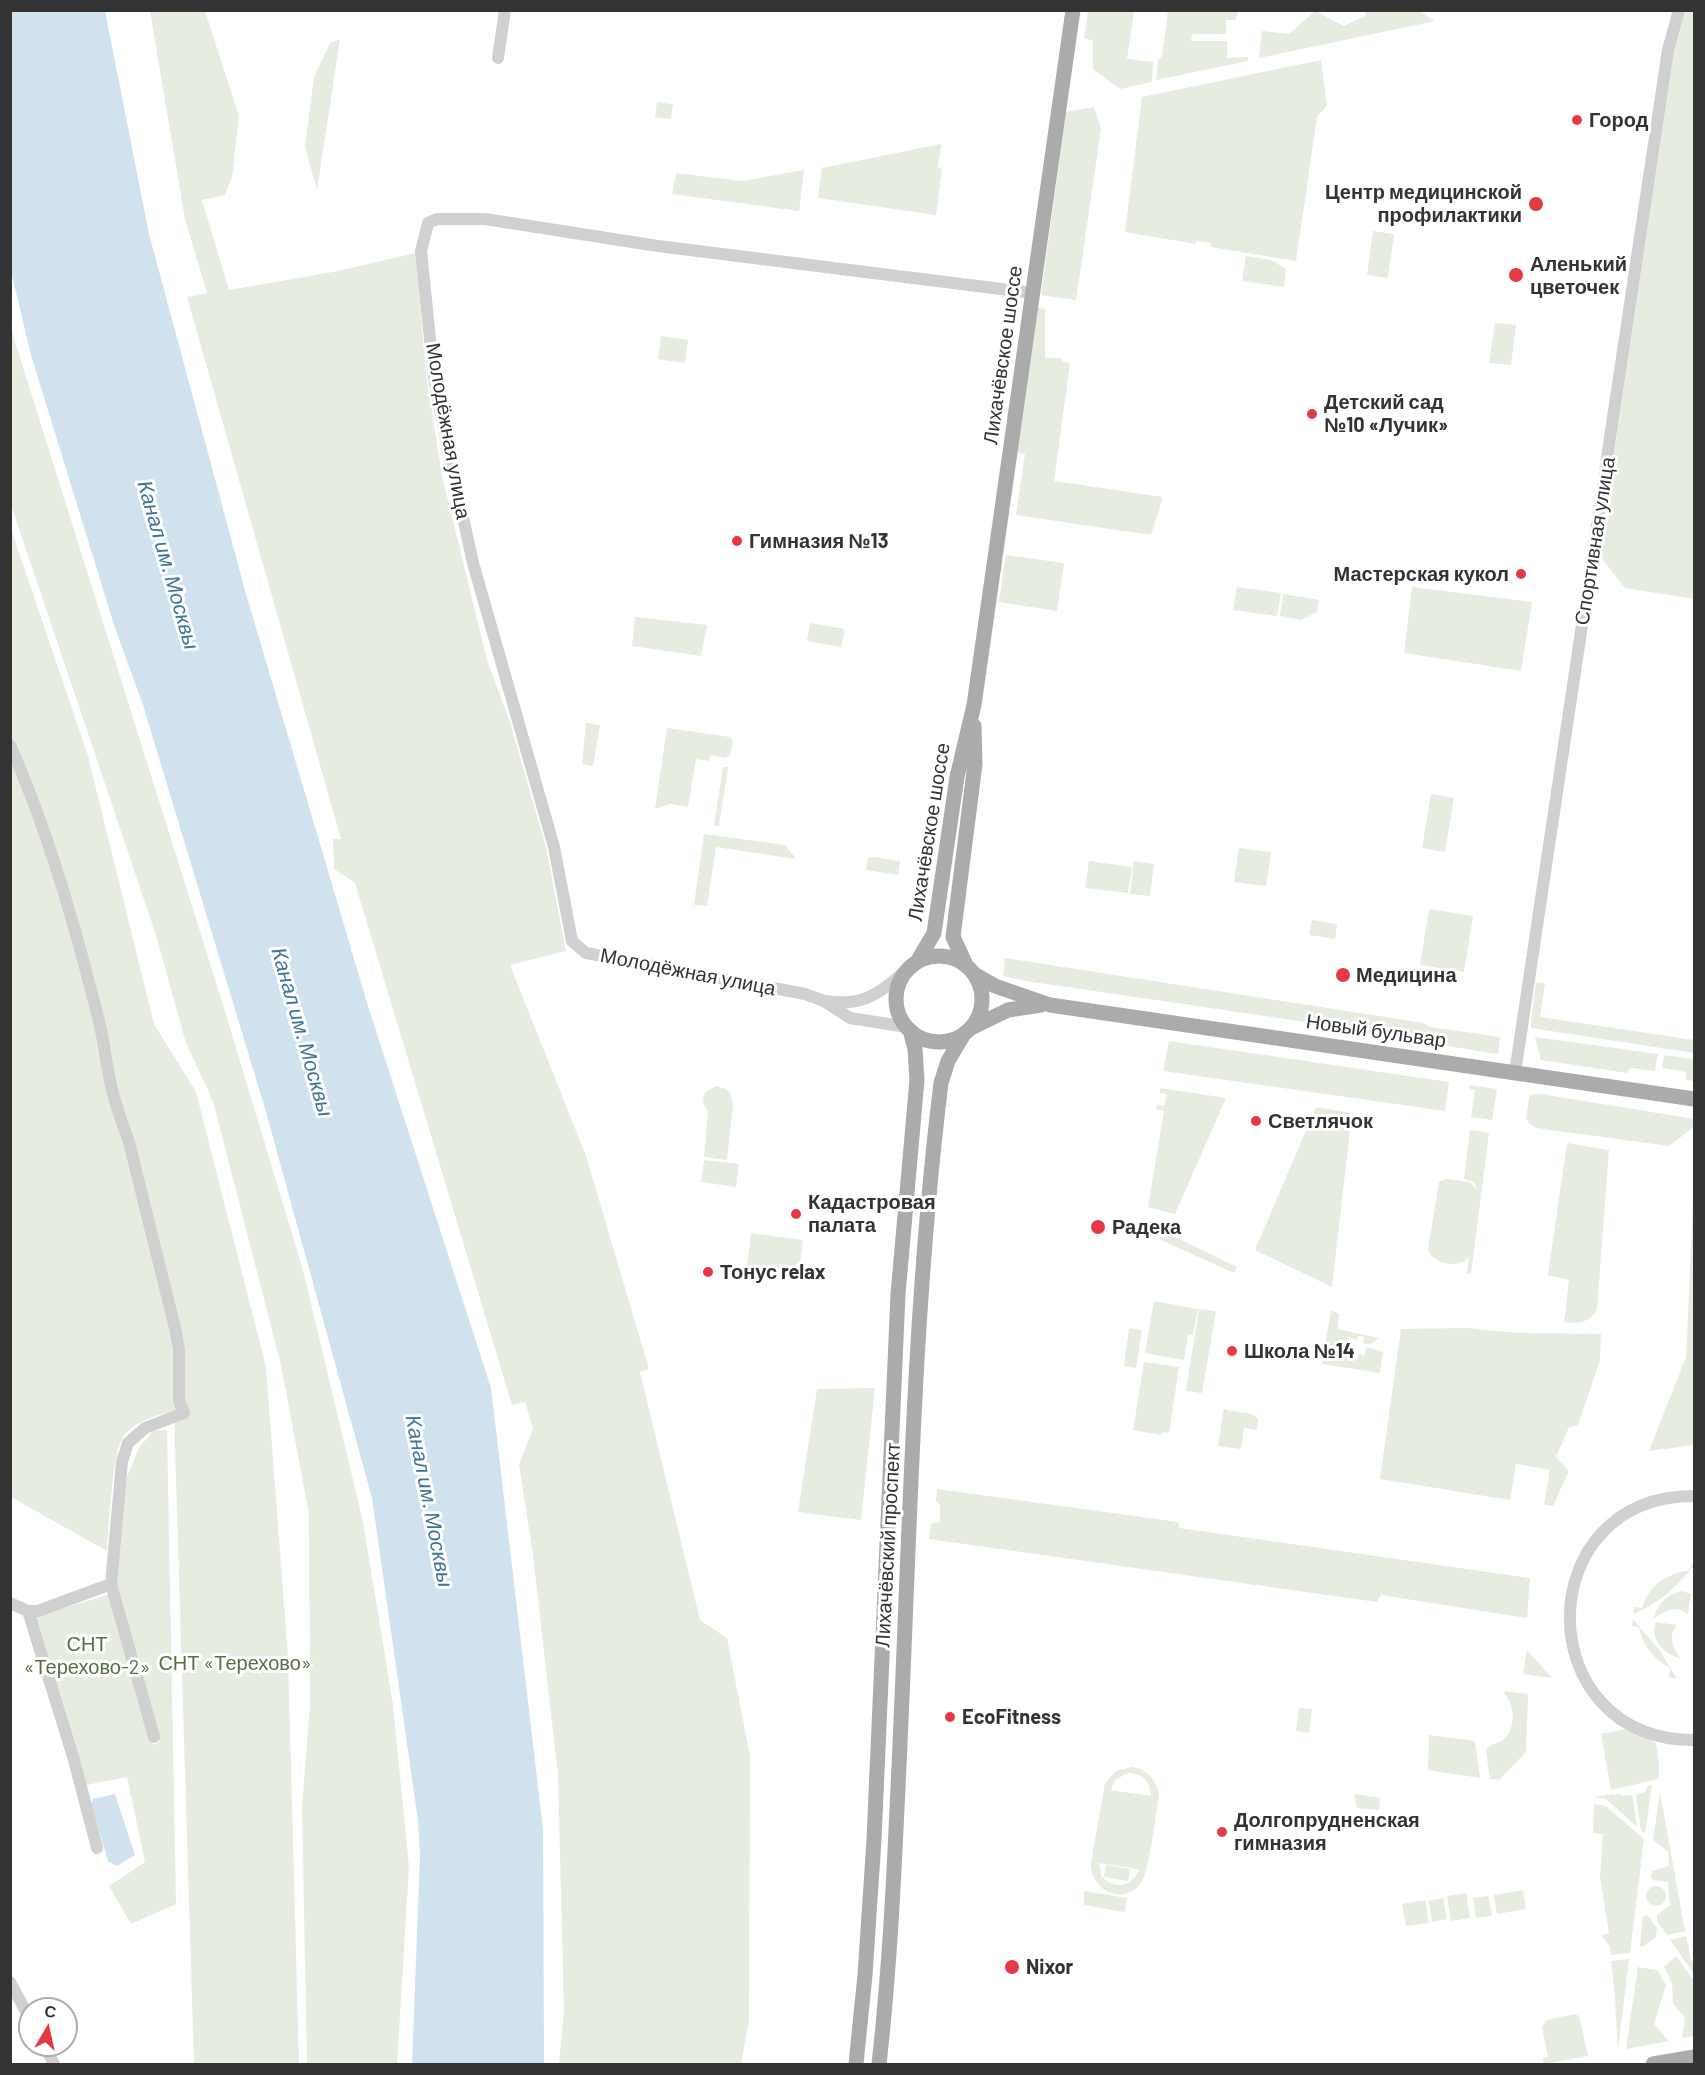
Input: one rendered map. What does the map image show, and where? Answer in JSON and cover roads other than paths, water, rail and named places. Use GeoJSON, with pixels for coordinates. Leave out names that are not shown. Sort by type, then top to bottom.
{"type":"FeatureCollection","features":[{"type":"Feature","properties":{"kind":"main road","name":"Лихачёвское шоссе"},"geometry":{"type":"LineString","coordinates":[[912,966],[930,943],[934,933],[957,777],[974,705],[1073,10]]}},
{"type":"Feature","properties":{"kind":"main road","name":"Лихачёвское шоссе"},"geometry":{"type":"LineString","coordinates":[[970,970],[953,937],[975,764],[974,705]]}},
{"type":"Feature","properties":{"kind":"main road"},"geometry":{"type":"LineString","coordinates":[[912,966],[931,957],[940,956],[950,958],[970,970]]}},
{"type":"Feature","properties":{"kind":"main road","name":"Лихачёвский проспект"},"geometry":{"type":"LineString","coordinates":[[856,2064],[865,1975],[874,1840],[898,1294],[917,1080],[915,1048],[909,1029],[898,1012],[897,994],[899,986],[912,966]]}},
{"type":"Feature","properties":{"kind":"main road","name":"Новый бульвар"},"geometry":{"type":"LineString","coordinates":[[970,970],[995,987],[1050,1005],[1695,1099]]}},
{"type":"Feature","properties":{"kind":"main road","name":"Лихачёвский проспект"},"geometry":{"type":"LineString","coordinates":[[879,2064],[890,1941],[916,1393],[927,1219],[941,1083],[948,1061],[975,1022],[982,1003],[979,983],[970,970]]}},
{"type":"Feature","properties":{"kind":"main road","name":"Новый бульвар"},"geometry":{"type":"LineString","coordinates":[[966,1032],[981,1022],[1008,1010],[1050,1005]]}},
{"type":"Feature","properties":{"kind":"main road"},"geometry":{"type":"LineString","coordinates":[[909,1029],[921,1037],[936,1042],[954,1039],[966,1032]]}},
{"type":"Feature","properties":{"kind":"main road"},"geometry":{"type":"LineString","coordinates":[[1653,2064],[1695,2057]]}},
{"type":"Feature","properties":{"kind":"street"},"geometry":{"type":"LineString","coordinates":[[498,58],[505,10]]}},
{"type":"Feature","properties":{"kind":"street","name":"Спортивная улица"},"geometry":{"type":"LineString","coordinates":[[1515,1073],[1669,45],[1679,10]]}},
{"type":"Feature","properties":{"kind":"street","name":"Молодёжная улица"},"geometry":{"type":"LineString","coordinates":[[909,1029],[850,1018],[824,1001],[806,994],[586,953],[572,941],[554,847],[473,563],[443,426],[434,378],[422,251],[428,223],[437,219],[485,219],[651,245],[1033,293]]}},
{"type":"Feature","properties":{"kind":"street"},"geometry":{"type":"LineString","coordinates":[[10,745],[26,781],[71,918],[98,1016],[109,1077],[131,1153],[179,1349],[179,1401],[184,1413],[145,1428],[128,1443],[122,1462],[111,1584],[154,1737]]}},
{"type":"Feature","properties":{"kind":"street","name":"Молодёжная улица"},"geometry":{"type":"LineString","coordinates":[[824,1001],[850,1003],[867,998],[889,985],[912,966]]}},
{"type":"Feature","properties":{"kind":"street"},"geometry":{"type":"LineString","coordinates":[[1695,1496],[1673,1497],[1648,1503],[1614,1523],[1596,1541],[1582,1563],[1569,1604],[1569,1626],[1574,1653],[1585,1678],[1601,1700],[1621,1718],[1645,1731],[1672,1739],[1695,1740]]}},
{"type":"Feature","properties":{"kind":"street"},"geometry":{"type":"LineString","coordinates":[[10,1603],[28,1611],[38,1611],[111,1584]]}},
{"type":"Feature","properties":{"kind":"street"},"geometry":{"type":"LineString","coordinates":[[28,1611],[74,1760],[97,1848]]}},
{"type":"Feature","properties":{"kind":"street"},"geometry":{"type":"LineString","coordinates":[[10,1982],[18,1997]]}},
{"type":"Feature","properties":{"kind":"street"},"geometry":{"type":"LineString","coordinates":[[1683,2064],[1695,2057]]}},
{"type":"Feature","properties":{"kind":"water","name":"Канал им. Москвы"},"geometry":{"type":"Polygon","coordinates":[[[10,11],[105,11],[149,234],[246,594],[368,1006],[491,1388],[543,1829],[544,2064],[412,2064],[420,1856],[418,1821],[372,1498],[266,1112],[143,705],[114,625],[31,355],[11,271],[10,11]]]}},
{"type":"Feature","properties":{"kind":"water"},"geometry":{"type":"Polygon","coordinates":[[[115,1794],[135,1855],[117,1866],[108,1861],[91,1804],[93,1799],[115,1794]]]}},
{"type":"Feature","properties":{"kind":"place","name":"Город"},"geometry":{"type":"Point","coordinates":[1577,120]}},
{"type":"Feature","properties":{"kind":"place","name":"Центр медицинской профилактики"},"geometry":{"type":"Point","coordinates":[1536,204]}},
{"type":"Feature","properties":{"kind":"place","name":"Аленький цветочек"},"geometry":{"type":"Point","coordinates":[1516,275]}},
{"type":"Feature","properties":{"kind":"place","name":"Детский сад №10 «Лучик»"},"geometry":{"type":"Point","coordinates":[1312,414]}},
{"type":"Feature","properties":{"kind":"place","name":"Гимназия №13"},"geometry":{"type":"Point","coordinates":[737,541]}},
{"type":"Feature","properties":{"kind":"place","name":"Мастерская кукол"},"geometry":{"type":"Point","coordinates":[1521,574]}},
{"type":"Feature","properties":{"kind":"place","name":"Медицина"},"geometry":{"type":"Point","coordinates":[1343,975]}},
{"type":"Feature","properties":{"kind":"place","name":"Светлячок"},"geometry":{"type":"Point","coordinates":[1256,1121]}},
{"type":"Feature","properties":{"kind":"place","name":"Кадастровая палата"},"geometry":{"type":"Point","coordinates":[796,1214]}},
{"type":"Feature","properties":{"kind":"place","name":"Радека"},"geometry":{"type":"Point","coordinates":[1098,1227]}},
{"type":"Feature","properties":{"kind":"place","name":"Тонус relax"},"geometry":{"type":"Point","coordinates":[708,1272]}},
{"type":"Feature","properties":{"kind":"place","name":"Школа №14"},"geometry":{"type":"Point","coordinates":[1232,1351]}},
{"type":"Feature","properties":{"kind":"place","name":"EcoFitness"},"geometry":{"type":"Point","coordinates":[950,1717]}},
{"type":"Feature","properties":{"kind":"place","name":"Долгопрудненская гимназия"},"geometry":{"type":"Point","coordinates":[1222,1832]}},
{"type":"Feature","properties":{"kind":"place","name":"Nixor"},"geometry":{"type":"Point","coordinates":[1012,1967]}},
{"type":"Feature","properties":{"kind":"park label","name":"СНТ «Терехово-2»"},"geometry":{"type":"Point","coordinates":[87,1656]}},
{"type":"Feature","properties":{"kind":"park label","name":"СНТ «Терехово»"},"geometry":{"type":"Point","coordinates":[235,1663]}}]}
